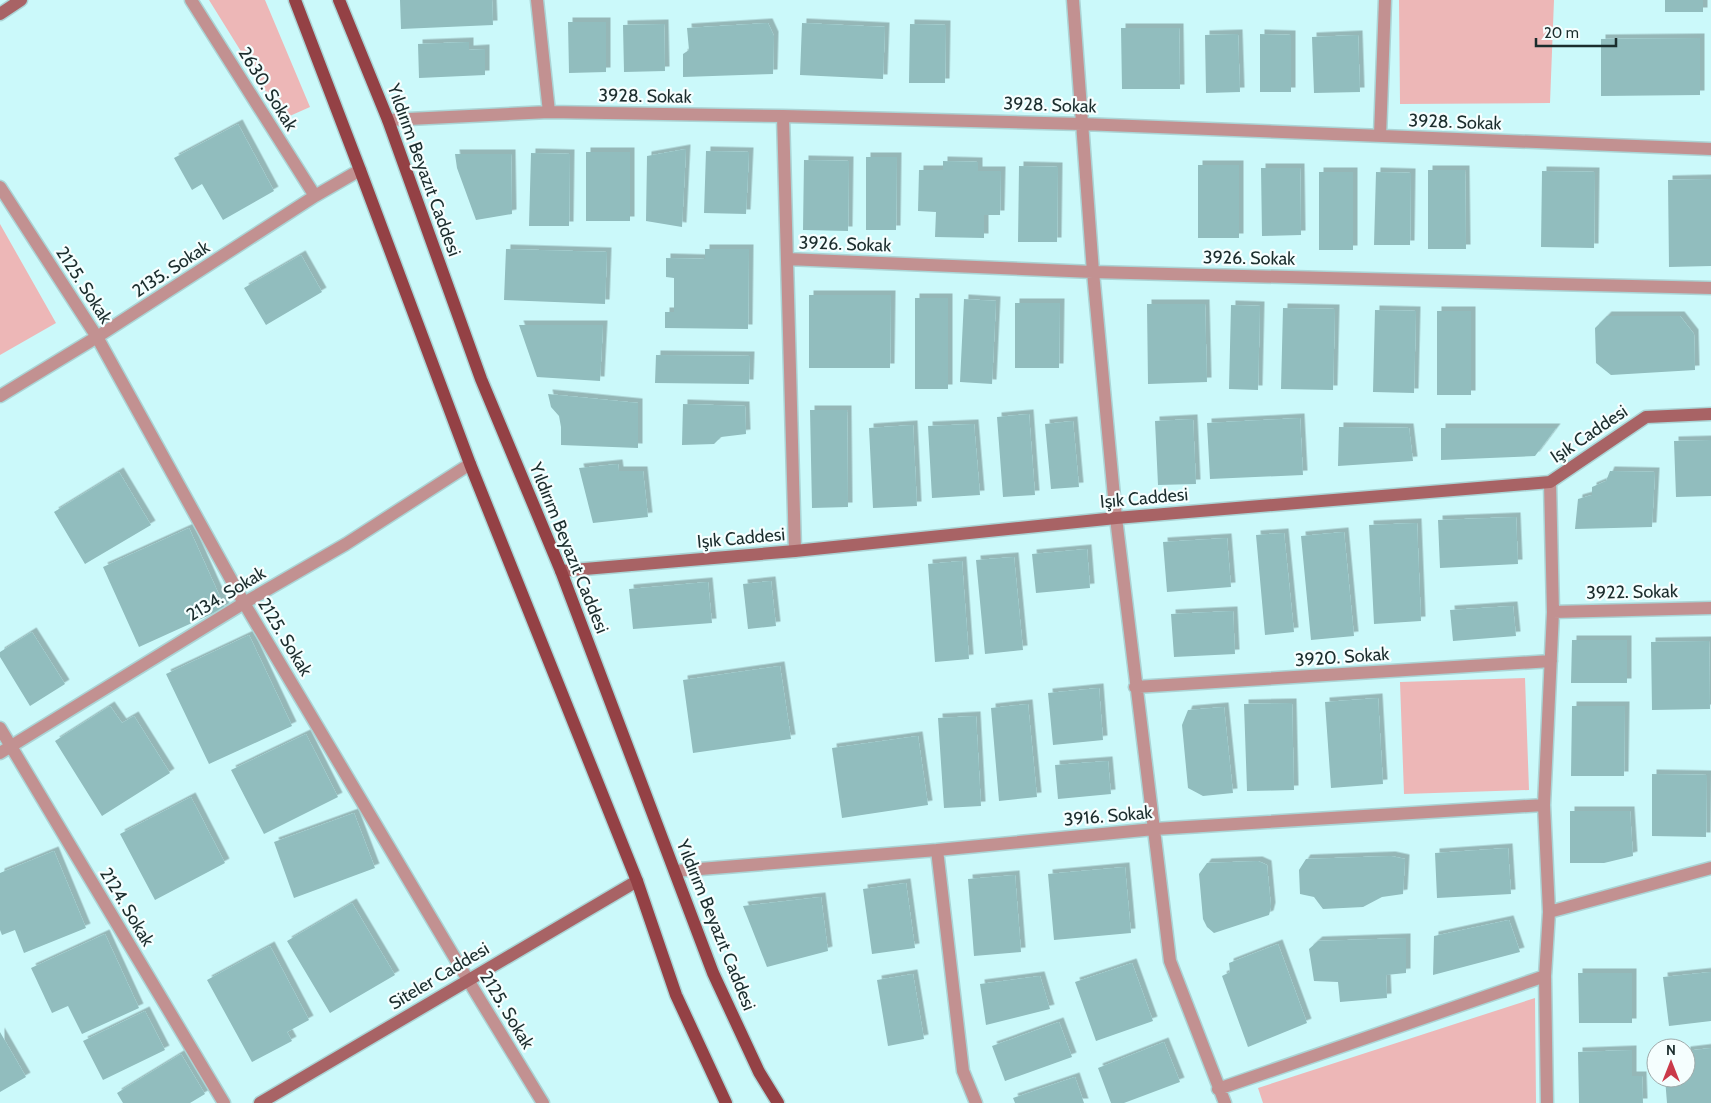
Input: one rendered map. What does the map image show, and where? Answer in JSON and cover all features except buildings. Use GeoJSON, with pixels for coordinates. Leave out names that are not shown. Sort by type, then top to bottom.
{"type":"FeatureCollection","features":[{"type":"Feature","properties":{"kind":"main road"},"geometry":{"type":"LineString","coordinates":[[295,0],[470,464],[637,881],[676,996],[726,1103]]}},
{"type":"Feature","properties":{"kind":"main road","name":"Yıldırım Beyazıt Caddesi"},"geometry":{"type":"LineString","coordinates":[[339,0],[388,120],[481,379],[561,571],[713,973],[759,1072],[778,1103]]}},
{"type":"Feature","properties":{"kind":"street"},"geometry":{"type":"LineString","coordinates":[[0,14],[21,0]]}},
{"type":"Feature","properties":{"kind":"street","name":"2630. Sokak"},"geometry":{"type":"LineString","coordinates":[[191,0],[315,196]]}},
{"type":"Feature","properties":{"kind":"street"},"geometry":{"type":"LineString","coordinates":[[538,0],[549,112]]}},
{"type":"Feature","properties":{"kind":"street"},"geometry":{"type":"LineString","coordinates":[[1073,0],[1093,272],[1116,518],[1135,687],[1170,961],[1224,1103]]}},
{"type":"Feature","properties":{"kind":"street"},"geometry":{"type":"LineString","coordinates":[[1380,136],[1385,0]]}},
{"type":"Feature","properties":{"kind":"street","name":"3928. Sokak"},"geometry":{"type":"LineString","coordinates":[[388,120],[549,112],[783,116],[1082,124],[1711,149]]}},
{"type":"Feature","properties":{"kind":"street"},"geometry":{"type":"LineString","coordinates":[[783,116],[794,551]]}},
{"type":"Feature","properties":{"kind":"street","name":"2135. Sokak"},"geometry":{"type":"LineString","coordinates":[[0,396],[97,337],[315,196],[360,170]]}},
{"type":"Feature","properties":{"kind":"street","name":"2125. Sokak"},"geometry":{"type":"LineString","coordinates":[[0,187],[97,337],[244,603],[543,1103]]}},
{"type":"Feature","properties":{"kind":"street","name":"3926. Sokak"},"geometry":{"type":"LineString","coordinates":[[787,259],[1093,272],[1711,288]]}},
{"type":"Feature","properties":{"kind":"street","name":"Işık Caddesi"},"geometry":{"type":"LineString","coordinates":[[561,571],[794,551],[1116,518],[1550,482],[1646,417],[1711,414]]}},
{"type":"Feature","properties":{"kind":"street","name":"2134. Sokak"},"geometry":{"type":"LineString","coordinates":[[5,749],[244,603],[346,544],[470,464]]}},
{"type":"Feature","properties":{"kind":"street"},"geometry":{"type":"LineString","coordinates":[[1547,1103],[1546,976],[1549,912],[1544,805],[1553,612],[1550,482]]}},
{"type":"Feature","properties":{"kind":"street","name":"3922. Sokak"},"geometry":{"type":"LineString","coordinates":[[1553,612],[1711,608]]}},
{"type":"Feature","properties":{"kind":"street","name":"3920. Sokak"},"geometry":{"type":"LineString","coordinates":[[1135,687],[1551,661]]}},
{"type":"Feature","properties":{"kind":"street","name":"2124. Sokak"},"geometry":{"type":"LineString","coordinates":[[0,728],[5,749],[224,1103]]}},
{"type":"Feature","properties":{"kind":"street","name":"3916. Sokak"},"geometry":{"type":"LineString","coordinates":[[675,871],[937,850],[1154,829],[1544,805]]}},
{"type":"Feature","properties":{"kind":"street"},"geometry":{"type":"LineString","coordinates":[[937,850],[963,1071],[976,1103]]}},
{"type":"Feature","properties":{"kind":"street"},"geometry":{"type":"LineString","coordinates":[[1549,912],[1711,868]]}},
{"type":"Feature","properties":{"kind":"street","name":"Siteler Caddesi"},"geometry":{"type":"LineString","coordinates":[[260,1103],[637,881]]}},
{"type":"Feature","properties":{"kind":"street"},"geometry":{"type":"LineString","coordinates":[[1218,1088],[1546,976]]}},
{"type":"Feature","properties":{"kind":"shaded area"},"geometry":{"type":"Polygon","coordinates":[[[209,0],[265,0],[310,107],[283,119],[209,0]]]}},
{"type":"Feature","properties":{"kind":"shaded area"},"geometry":{"type":"Polygon","coordinates":[[[1399,0],[1554,0],[1550,103],[1400,104],[1399,0]]]}},
{"type":"Feature","properties":{"kind":"shaded area"},"geometry":{"type":"Polygon","coordinates":[[[0,224],[56,323],[0,355],[0,224]]]}},
{"type":"Feature","properties":{"kind":"shaded area"},"geometry":{"type":"Polygon","coordinates":[[[1525,678],[1529,790],[1404,794],[1400,682],[1525,678]]]}},
{"type":"Feature","properties":{"kind":"shaded area"},"geometry":{"type":"Polygon","coordinates":[[[1535,998],[1536,1103],[1263,1103],[1258,1088],[1535,998]]]}}]}
